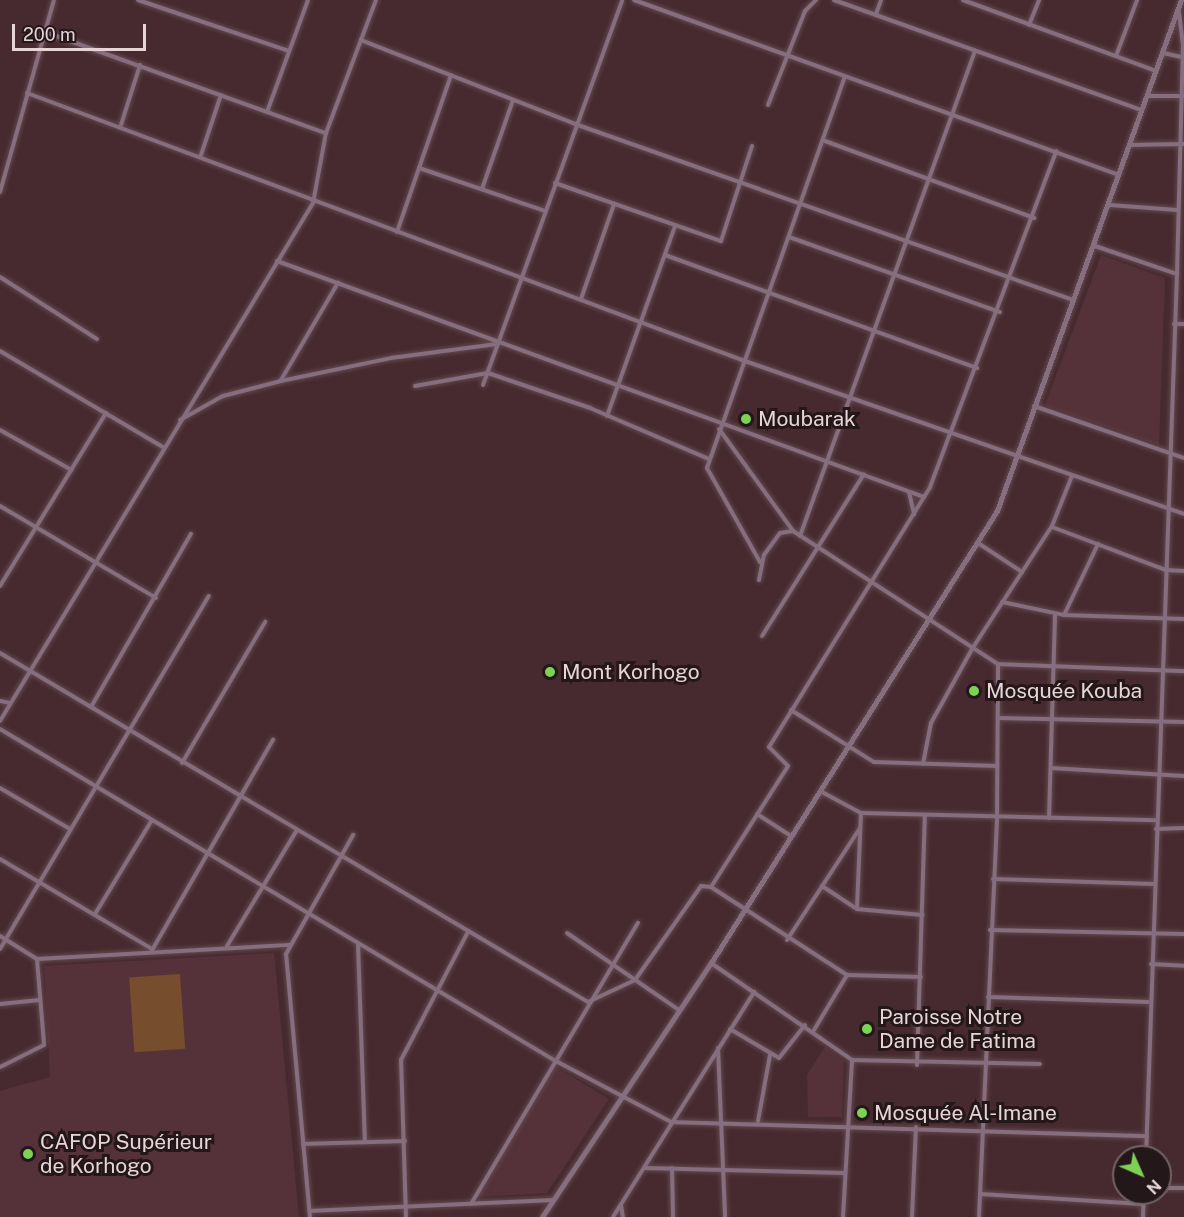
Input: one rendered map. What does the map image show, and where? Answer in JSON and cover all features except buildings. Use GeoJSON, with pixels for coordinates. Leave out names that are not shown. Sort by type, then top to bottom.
{"type":"FeatureCollection","features":[{"type":"Feature","properties":{"kind":"street"},"geometry":{"type":"LineString","coordinates":[[0,192],[54,0]]}},
{"type":"Feature","properties":{"kind":"street"},"geometry":{"type":"LineString","coordinates":[[138,0],[289,51]]}},
{"type":"Feature","properties":{"kind":"street"},"geometry":{"type":"LineString","coordinates":[[267,112],[308,0]]}},
{"type":"Feature","properties":{"kind":"street"},"geometry":{"type":"LineString","coordinates":[[0,721],[179,420],[313,203],[326,133],[376,0]]}},
{"type":"Feature","properties":{"kind":"street"},"geometry":{"type":"LineString","coordinates":[[483,385],[575,124],[622,0]]}},
{"type":"Feature","properties":{"kind":"street"},"geometry":{"type":"LineString","coordinates":[[634,0],[789,58],[1120,175]]}},
{"type":"Feature","properties":{"kind":"street"},"geometry":{"type":"LineString","coordinates":[[768,105],[789,58],[805,10],[816,0]]}},
{"type":"Feature","properties":{"kind":"street"},"geometry":{"type":"LineString","coordinates":[[834,0],[1142,110]]}},
{"type":"Feature","properties":{"kind":"street"},"geometry":{"type":"LineString","coordinates":[[876,14],[881,0]]}},
{"type":"Feature","properties":{"kind":"street"},"geometry":{"type":"LineString","coordinates":[[963,0],[1156,71]]}},
{"type":"Feature","properties":{"kind":"street"},"geometry":{"type":"LineString","coordinates":[[1029,25],[1039,0]]}},
{"type":"Feature","properties":{"kind":"street"},"geometry":{"type":"LineString","coordinates":[[1116,56],[1137,0]]}},
{"type":"Feature","properties":{"kind":"street"},"geometry":{"type":"LineString","coordinates":[[542,1217],[711,963],[929,623],[1005,495],[1034,405],[1110,205],[1181,0]]}},
{"type":"Feature","properties":{"kind":"street"},"geometry":{"type":"LineString","coordinates":[[1147,1145],[1148,1002],[1154,933],[1156,777],[1161,722],[1168,456],[1181,144],[1178,96],[1183,45],[1178,8]]}},
{"type":"Feature","properties":{"kind":"street"},"geometry":{"type":"LineString","coordinates":[[45,32],[326,133]]}},
{"type":"Feature","properties":{"kind":"street"},"geometry":{"type":"LineString","coordinates":[[361,40],[575,124],[909,240],[1073,300]]}},
{"type":"Feature","properties":{"kind":"street"},"geometry":{"type":"LineString","coordinates":[[800,536],[954,116],[975,51]]}},
{"type":"Feature","properties":{"kind":"street"},"geometry":{"type":"LineString","coordinates":[[1162,53],[1182,57]]}},
{"type":"Feature","properties":{"kind":"street"},"geometry":{"type":"LineString","coordinates":[[121,125],[140,65]]}},
{"type":"Feature","properties":{"kind":"street"},"geometry":{"type":"LineString","coordinates":[[397,232],[451,75]]}},
{"type":"Feature","properties":{"kind":"street"},"geometry":{"type":"LineString","coordinates":[[760,562],[709,477],[710,459],[742,360],[825,141],[845,77]]}},
{"type":"Feature","properties":{"kind":"street"},"geometry":{"type":"LineString","coordinates":[[27,93],[286,185],[313,203],[644,321],[742,360],[954,432],[1167,511],[1184,514]]}},
{"type":"Feature","properties":{"kind":"street"},"geometry":{"type":"LineString","coordinates":[[201,155],[221,95]]}},
{"type":"Feature","properties":{"kind":"street"},"geometry":{"type":"LineString","coordinates":[[1148,96],[1184,96]]}},
{"type":"Feature","properties":{"kind":"street"},"geometry":{"type":"LineString","coordinates":[[482,189],[513,100]]}},
{"type":"Feature","properties":{"kind":"street"},"geometry":{"type":"LineString","coordinates":[[825,141],[1034,218]]}},
{"type":"Feature","properties":{"kind":"street"},"geometry":{"type":"LineString","coordinates":[[1131,145],[1181,144]]}},
{"type":"Feature","properties":{"kind":"street"},"geometry":{"type":"LineString","coordinates":[[555,183],[720,241],[752,146]]}},
{"type":"Feature","properties":{"kind":"street"},"geometry":{"type":"LineString","coordinates":[[588,1002],[635,980],[696,892],[711,887],[788,765],[769,747],[924,497],[954,432],[1000,312],[1056,151]]}},
{"type":"Feature","properties":{"kind":"street"},"geometry":{"type":"LineString","coordinates":[[419,168],[545,211]]}},
{"type":"Feature","properties":{"kind":"street"},"geometry":{"type":"LineString","coordinates":[[581,299],[614,204]]}},
{"type":"Feature","properties":{"kind":"street"},"geometry":{"type":"LineString","coordinates":[[1110,205],[1177,210]]}},
{"type":"Feature","properties":{"kind":"street"},"geometry":{"type":"LineString","coordinates":[[607,416],[644,321],[675,226]]}},
{"type":"Feature","properties":{"kind":"street"},"geometry":{"type":"LineString","coordinates":[[789,237],[1000,312]]}},
{"type":"Feature","properties":{"kind":"street"},"geometry":{"type":"LineString","coordinates":[[1095,246],[1177,274]]}},
{"type":"Feature","properties":{"kind":"street"},"geometry":{"type":"LineString","coordinates":[[665,255],[768,295],[978,368]]}},
{"type":"Feature","properties":{"kind":"street"},"geometry":{"type":"LineString","coordinates":[[277,261],[498,344],[618,385],[924,497]]}},
{"type":"Feature","properties":{"kind":"street"},"geometry":{"type":"LineString","coordinates":[[1177,262],[1184,262]]}},
{"type":"Feature","properties":{"kind":"street"},"geometry":{"type":"LineString","coordinates":[[0,277],[97,339]]}},
{"type":"Feature","properties":{"kind":"street"},"geometry":{"type":"LineString","coordinates":[[280,381],[338,283]]}},
{"type":"Feature","properties":{"kind":"street"},"geometry":{"type":"LineString","coordinates":[[1174,324],[1184,324]]}},
{"type":"Feature","properties":{"kind":"street"},"geometry":{"type":"LineString","coordinates":[[179,420],[223,396],[280,381],[391,358],[498,344]]}},
{"type":"Feature","properties":{"kind":"street"},"geometry":{"type":"LineString","coordinates":[[0,351],[163,447]]}},
{"type":"Feature","properties":{"kind":"street"},"geometry":{"type":"LineString","coordinates":[[415,386],[488,373],[607,416],[710,459]]}},
{"type":"Feature","properties":{"kind":"street"},"geometry":{"type":"LineString","coordinates":[[1034,405],[1168,456],[1184,458]]}},
{"type":"Feature","properties":{"kind":"street"},"geometry":{"type":"LineString","coordinates":[[0,586],[106,413]]}},
{"type":"Feature","properties":{"kind":"street"},"geometry":{"type":"LineString","coordinates":[[719,429],[793,531],[929,623],[998,664],[1184,671]]}},
{"type":"Feature","properties":{"kind":"street"},"geometry":{"type":"LineString","coordinates":[[0,430],[72,470]]}},
{"type":"Feature","properties":{"kind":"street"},"geometry":{"type":"LineString","coordinates":[[762,636],[864,474]]}},
{"type":"Feature","properties":{"kind":"street"},"geometry":{"type":"LineString","coordinates":[[923,765],[931,723],[972,649],[1052,526],[1072,476]]}},
{"type":"Feature","properties":{"kind":"street"},"geometry":{"type":"LineString","coordinates":[[909,492],[914,515]]}},
{"type":"Feature","properties":{"kind":"street"},"geometry":{"type":"LineString","coordinates":[[0,506],[156,598]]}},
{"type":"Feature","properties":{"kind":"street"},"geometry":{"type":"LineString","coordinates":[[1052,526],[1166,570],[1184,571]]}},
{"type":"Feature","properties":{"kind":"street"},"geometry":{"type":"LineString","coordinates":[[759,580],[760,562],[780,533],[793,531]]}},
{"type":"Feature","properties":{"kind":"street"},"geometry":{"type":"LineString","coordinates":[[91,707],[191,534]]}},
{"type":"Feature","properties":{"kind":"street"},"geometry":{"type":"LineString","coordinates":[[978,543],[1022,572]]}},
{"type":"Feature","properties":{"kind":"street"},"geometry":{"type":"LineString","coordinates":[[1064,615],[1098,544]]}},
{"type":"Feature","properties":{"kind":"street"},"geometry":{"type":"LineString","coordinates":[[0,950],[209,596]]}},
{"type":"Feature","properties":{"kind":"street"},"geometry":{"type":"LineString","coordinates":[[1002,602],[1055,615],[1184,619]]}},
{"type":"Feature","properties":{"kind":"street"},"geometry":{"type":"LineString","coordinates":[[1049,818],[1055,615]]}},
{"type":"Feature","properties":{"kind":"street"},"geometry":{"type":"LineString","coordinates":[[182,763],[265,622]]}},
{"type":"Feature","properties":{"kind":"street"},"geometry":{"type":"LineString","coordinates":[[0,653],[588,1002]]}},
{"type":"Feature","properties":{"kind":"street"},"geometry":{"type":"LineString","coordinates":[[979,1217],[990,930],[997,820],[998,664]]}},
{"type":"Feature","properties":{"kind":"street"},"geometry":{"type":"LineString","coordinates":[[0,701],[10,703]]}},
{"type":"Feature","properties":{"kind":"street"},"geometry":{"type":"LineString","coordinates":[[791,710],[874,762],[997,766]]}},
{"type":"Feature","properties":{"kind":"street"},"geometry":{"type":"LineString","coordinates":[[998,718],[1184,722]]}},
{"type":"Feature","properties":{"kind":"street"},"geometry":{"type":"LineString","coordinates":[[0,729],[554,1060],[671,1122],[758,1121],[1147,1136]]}},
{"type":"Feature","properties":{"kind":"street"},"geometry":{"type":"LineString","coordinates":[[151,950],[273,740]]}},
{"type":"Feature","properties":{"kind":"street"},"geometry":{"type":"LineString","coordinates":[[1051,768],[1156,777],[1184,776]]}},
{"type":"Feature","properties":{"kind":"street"},"geometry":{"type":"LineString","coordinates":[[0,788],[70,830]]}},
{"type":"Feature","properties":{"kind":"street"},"geometry":{"type":"LineString","coordinates":[[820,791],[861,813],[997,820],[1049,818],[1156,820]]}},
{"type":"Feature","properties":{"kind":"street"},"geometry":{"type":"LineString","coordinates":[[857,909],[861,813]]}},
{"type":"Feature","properties":{"kind":"street"},"geometry":{"type":"LineString","coordinates":[[757,814],[791,836]]}},
{"type":"Feature","properties":{"kind":"street"},"geometry":{"type":"LineString","coordinates":[[917,1065],[925,815]]}},
{"type":"Feature","properties":{"kind":"street"},"geometry":{"type":"LineString","coordinates":[[95,914],[152,820]]}},
{"type":"Feature","properties":{"kind":"street"},"geometry":{"type":"LineString","coordinates":[[787,940],[860,828]]}},
{"type":"Feature","properties":{"kind":"street"},"geometry":{"type":"LineString","coordinates":[[1156,828],[1184,828]]}},
{"type":"Feature","properties":{"kind":"street"},"geometry":{"type":"LineString","coordinates":[[227,946],[297,830]]}},
{"type":"Feature","properties":{"kind":"street"},"geometry":{"type":"LineString","coordinates":[[310,1217],[286,964],[290,945],[353,835]]}},
{"type":"Feature","properties":{"kind":"street"},"geometry":{"type":"LineString","coordinates":[[0,859],[95,914],[151,950]]}},
{"type":"Feature","properties":{"kind":"street"},"geometry":{"type":"LineString","coordinates":[[993,879],[1155,884]]}},
{"type":"Feature","properties":{"kind":"street"},"geometry":{"type":"LineString","coordinates":[[822,886],[857,909],[923,915]]}},
{"type":"Feature","properties":{"kind":"street"},"geometry":{"type":"LineString","coordinates":[[711,887],[787,940],[847,975],[921,977]]}},
{"type":"Feature","properties":{"kind":"street"},"geometry":{"type":"LineString","coordinates":[[471,1204],[588,1002],[638,923]]}},
{"type":"Feature","properties":{"kind":"street"},"geometry":{"type":"LineString","coordinates":[[990,930],[1184,934]]}},
{"type":"Feature","properties":{"kind":"street"},"geometry":{"type":"LineString","coordinates":[[406,1217],[401,1060],[468,932]]}},
{"type":"Feature","properties":{"kind":"street"},"geometry":{"type":"LineString","coordinates":[[567,933],[679,1011]]}},
{"type":"Feature","properties":{"kind":"street"},"geometry":{"type":"LineString","coordinates":[[0,936],[38,959],[151,950],[290,945]]}},
{"type":"Feature","properties":{"kind":"street"},"geometry":{"type":"LineString","coordinates":[[358,943],[364,1142]]}},
{"type":"Feature","properties":{"kind":"street"},"geometry":{"type":"LineString","coordinates":[[0,1067],[44,1045],[38,959]]}},
{"type":"Feature","properties":{"kind":"street"},"geometry":{"type":"LineString","coordinates":[[711,963],[814,1030],[852,1060],[917,1065],[1040,1064]]}},
{"type":"Feature","properties":{"kind":"street"},"geometry":{"type":"LineString","coordinates":[[1151,964],[1184,966]]}},
{"type":"Feature","properties":{"kind":"street"},"geometry":{"type":"LineString","coordinates":[[814,1030],[847,975]]}},
{"type":"Feature","properties":{"kind":"street"},"geometry":{"type":"LineString","coordinates":[[613,1217],[754,992]]}},
{"type":"Feature","properties":{"kind":"street"},"geometry":{"type":"LineString","coordinates":[[988,997],[1148,1002]]}},
{"type":"Feature","properties":{"kind":"street"},"geometry":{"type":"LineString","coordinates":[[0,1004],[40,1000]]}},
{"type":"Feature","properties":{"kind":"street"},"geometry":{"type":"LineString","coordinates":[[730,1029],[770,1055],[783,1056],[805,1025]]}},
{"type":"Feature","properties":{"kind":"street"},"geometry":{"type":"LineString","coordinates":[[718,1047],[724,1217]]}},
{"type":"Feature","properties":{"kind":"street"},"geometry":{"type":"LineString","coordinates":[[758,1121],[770,1055]]}},
{"type":"Feature","properties":{"kind":"street"},"geometry":{"type":"LineString","coordinates":[[843,1217],[852,1060]]}},
{"type":"Feature","properties":{"kind":"street"},"geometry":{"type":"LineString","coordinates":[[912,1217],[916,1127]]}},
{"type":"Feature","properties":{"kind":"street"},"geometry":{"type":"LineString","coordinates":[[303,1144],[405,1141]]}},
{"type":"Feature","properties":{"kind":"street"},"geometry":{"type":"LineString","coordinates":[[644,1167],[846,1173]]}},
{"type":"Feature","properties":{"kind":"street"},"geometry":{"type":"LineString","coordinates":[[672,1168],[673,1217]]}},
{"type":"Feature","properties":{"kind":"street"},"geometry":{"type":"LineString","coordinates":[[980,1194],[1112,1202]]}},
{"type":"Feature","properties":{"kind":"street"},"geometry":{"type":"LineString","coordinates":[[310,1211],[552,1200]]}},
{"type":"Feature","properties":{"kind":"street"},"geometry":{"type":"LineString","coordinates":[[621,1204],[622,1217]]}},
{"type":"Feature","properties":{"kind":"shaded area"},"geometry":{"type":"Polygon","coordinates":[[[1101,255],[1165,278],[1159,445],[1045,405],[1101,255]]]}},
{"type":"Feature","properties":{"kind":"shaded area"},"geometry":{"type":"Polygon","coordinates":[[[274,953],[299,1217],[0,1217],[0,1091],[50,1077],[44,966],[274,953]]]}},
{"type":"Feature","properties":{"kind":"shaded area"},"geometry":{"type":"Polygon","coordinates":[[[180,974],[185,1049],[134,1052],[129,978],[180,974]]]}},
{"type":"Feature","properties":{"kind":"shaded area"},"geometry":{"type":"Polygon","coordinates":[[[825,1047],[844,1061],[842,1117],[808,1117],[807,1075],[825,1047]]]}},
{"type":"Feature","properties":{"kind":"shaded area"},"geometry":{"type":"Polygon","coordinates":[[[554,1066],[609,1099],[547,1193],[477,1197],[554,1066]]]}},
{"type":"Feature","properties":{"kind":"place","name":"Moubarak"},"geometry":{"type":"Point","coordinates":[746,419]}},
{"type":"Feature","properties":{"kind":"place","name":"Mont Korhogo"},"geometry":{"type":"Point","coordinates":[550,672]}},
{"type":"Feature","properties":{"kind":"place","name":"Mosquée Kouba"},"geometry":{"type":"Point","coordinates":[974,691]}},
{"type":"Feature","properties":{"kind":"place","name":"Paroisse Notre Dame de Fatima"},"geometry":{"type":"Point","coordinates":[867,1029]}},
{"type":"Feature","properties":{"kind":"place","name":"Mosquée Al-Imane"},"geometry":{"type":"Point","coordinates":[862,1113]}},
{"type":"Feature","properties":{"kind":"place","name":"CAFOP Supérieur de Korhogo"},"geometry":{"type":"Point","coordinates":[28,1154]}}]}
